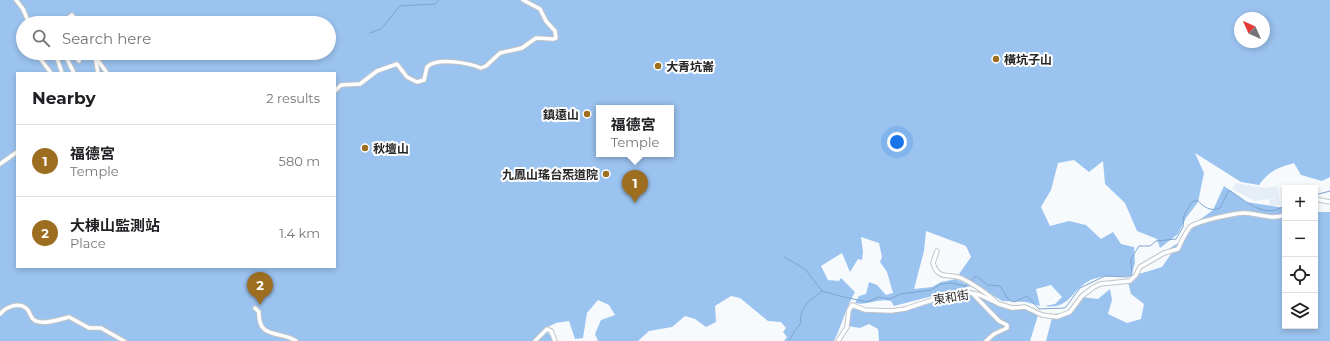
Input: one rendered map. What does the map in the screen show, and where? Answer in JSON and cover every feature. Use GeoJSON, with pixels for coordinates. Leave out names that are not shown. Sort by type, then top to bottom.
{"type":"FeatureCollection","features":[{"type":"Feature","properties":{"kind":"street"},"geometry":{"type":"LineString","coordinates":[[16,0],[26,16]]}},
{"type":"Feature","properties":{"kind":"street"},"geometry":{"type":"LineString","coordinates":[[336,89],[341,85],[360,84],[377,71],[397,64],[407,77],[416,82],[424,80],[427,67],[434,63],[466,62],[481,68],[486,66],[500,53],[522,48],[536,38],[548,40],[556,38],[554,31],[546,21],[540,9],[523,0]]}},
{"type":"Feature","properties":{"kind":"street"},"geometry":{"type":"LineString","coordinates":[[41,60],[50,72]]}},
{"type":"Feature","properties":{"kind":"street"},"geometry":{"type":"LineString","coordinates":[[57,60],[62,72]]}},
{"type":"Feature","properties":{"kind":"street"},"geometry":{"type":"LineString","coordinates":[[68,60],[74,72]]}},
{"type":"Feature","properties":{"kind":"street"},"geometry":{"type":"LineString","coordinates":[[95,60],[98,72]]}},
{"type":"Feature","properties":{"kind":"street"},"geometry":{"type":"LineString","coordinates":[[98,60],[106,72]]}},
{"type":"Feature","properties":{"kind":"street"},"geometry":{"type":"LineString","coordinates":[[0,164],[16,153]]}},
{"type":"Feature","properties":{"kind":"street"},"geometry":{"type":"LineString","coordinates":[[1318,200],[1330,202]]}},
{"type":"Feature","properties":{"kind":"street","name":"東和街"},"geometry":{"type":"LineString","coordinates":[[838,341],[847,327],[849,310],[852,305],[865,310],[891,311],[905,309],[944,296],[972,293],[1012,308],[1025,307],[1051,317],[1065,315],[1070,312],[1082,296],[1094,287],[1100,284],[1130,281],[1136,275],[1140,267],[1164,253],[1178,249],[1191,226],[1199,222],[1239,212],[1271,217],[1282,215]]}},
{"type":"Feature","properties":{"kind":"street"},"geometry":{"type":"LineString","coordinates":[[937,251],[933,263],[938,272],[947,276],[960,278],[990,295],[997,303]]}},
{"type":"Feature","properties":{"kind":"street"},"geometry":{"type":"LineString","coordinates":[[972,293],[999,321],[1007,325],[1007,328],[994,334],[986,341]]}},
{"type":"Feature","properties":{"kind":"street"},"geometry":{"type":"LineString","coordinates":[[0,314],[10,306],[20,305],[27,309],[32,319],[37,322],[55,321],[69,317],[89,328],[101,328],[124,341]]}},
{"type":"Feature","properties":{"kind":"street"},"geometry":{"type":"LineString","coordinates":[[255,308],[259,312],[261,326],[271,333],[290,337],[296,341]]}},
{"type":"Feature","properties":{"kind":"street"},"geometry":{"type":"LineString","coordinates":[[535,341],[547,329],[552,331],[554,341]]}},
{"type":"Feature","properties":{"kind":"shaded area"},"geometry":{"type":"Polygon","coordinates":[[[0,0],[1330,0],[1330,177],[1322,181],[1301,175],[1294,163],[1266,176],[1259,185],[1241,182],[1195,153],[1204,173],[1198,202],[1186,218],[1178,234],[1160,248],[1157,239],[1137,231],[1125,203],[1105,184],[1103,161],[1089,172],[1074,160],[1058,163],[1051,190],[1041,207],[1050,226],[1069,221],[1086,225],[1101,239],[1113,232],[1121,244],[1134,247],[1135,263],[1131,276],[1105,277],[1089,281],[1067,301],[1054,306],[1045,306],[1055,304],[1062,297],[1051,285],[1036,289],[1040,306],[1026,302],[1002,301],[959,274],[971,257],[966,246],[926,231],[924,251],[914,289],[932,287],[941,282],[956,279],[971,286],[894,306],[891,301],[886,300],[859,304],[855,303],[859,296],[866,294],[869,282],[877,285],[886,295],[893,293],[887,272],[880,262],[882,257],[879,243],[861,237],[863,252],[862,260],[858,259],[850,272],[842,253],[821,266],[828,280],[839,281],[841,278],[855,292],[834,341],[784,341],[787,337],[783,332],[786,328],[781,322],[768,321],[740,298],[731,296],[715,306],[716,322],[706,327],[695,319],[685,316],[672,327],[649,331],[638,341],[598,341],[595,334],[601,320],[615,315],[609,305],[598,300],[587,313],[583,338],[575,339],[569,321],[556,323],[546,328],[548,333],[555,341],[0,341],[0,0]]]}},
{"type":"Feature","properties":{"kind":"shaded area"},"geometry":{"type":"Polygon","coordinates":[[[1236,183],[1264,188],[1277,186],[1280,205],[1270,207],[1269,199],[1255,201],[1232,189],[1236,183]]]}},
{"type":"Feature","properties":{"kind":"shaded area"},"geometry":{"type":"Polygon","coordinates":[[[1224,186],[1246,202],[1282,208],[1282,329],[1318,329],[1318,212],[1330,212],[1330,341],[1046,341],[1053,314],[1065,313],[1081,297],[1098,299],[1110,289],[1112,300],[1108,314],[1127,323],[1141,319],[1144,304],[1131,294],[1128,282],[1139,274],[1162,267],[1171,254],[1164,252],[1178,243],[1190,227],[1213,210],[1224,186]]]}},
{"type":"Feature","properties":{"kind":"shaded area"},"geometry":{"type":"Polygon","coordinates":[[[964,293],[988,299],[997,305],[1039,312],[1030,341],[879,341],[878,329],[869,324],[860,328],[848,326],[851,310],[856,308],[870,312],[905,311],[964,293]]]}},
{"type":"Feature","properties":{"kind":"waterway"},"geometry":{"type":"LineString","coordinates":[[370,33],[381,29],[400,6],[435,4],[439,0]]}},
{"type":"Feature","properties":{"kind":"waterway"},"geometry":{"type":"LineString","coordinates":[[784,257],[805,269],[822,291],[867,302],[879,297],[890,299],[900,294],[931,290],[941,284],[951,283],[965,286],[976,276],[988,285],[1000,286],[1008,299],[1014,302],[1027,296],[1039,309],[1065,308],[1080,288],[1105,276],[1127,277],[1132,275],[1131,259],[1139,246],[1150,246],[1156,241],[1176,239],[1183,227],[1184,215],[1192,202],[1197,200],[1205,207],[1210,209],[1220,208],[1229,190],[1256,208],[1271,211],[1282,207]]}},
{"type":"Feature","properties":{"kind":"waterway"},"geometry":{"type":"LineString","coordinates":[[1318,194],[1330,191]]}},
{"type":"Feature","properties":{"kind":"waterway"},"geometry":{"type":"LineString","coordinates":[[789,341],[801,323],[801,313],[803,308],[822,291]]}},
{"type":"Feature","properties":{"kind":"place","name":"橫坑子山"},"geometry":{"type":"Point","coordinates":[996,59]}},
{"type":"Feature","properties":{"kind":"place","name":"大青坑崙"},"geometry":{"type":"Point","coordinates":[658,66]}},
{"type":"Feature","properties":{"kind":"place","name":"鎮遠山"},"geometry":{"type":"Point","coordinates":[587,114]}},
{"type":"Feature","properties":{"kind":"place","name":"秋壇山"},"geometry":{"type":"Point","coordinates":[365,148]}},
{"type":"Feature","properties":{"kind":"place","name":"九鳳山瑤台炁道院"},"geometry":{"type":"Point","coordinates":[606,174]}},
{"type":"Feature","properties":{"kind":"place","name":"福德宮"},"geometry":{"type":"Point","coordinates":[635,203]}},
{"type":"Feature","properties":{"kind":"place","name":"大棟山監測站"},"geometry":{"type":"Point","coordinates":[260,305]}}]}
